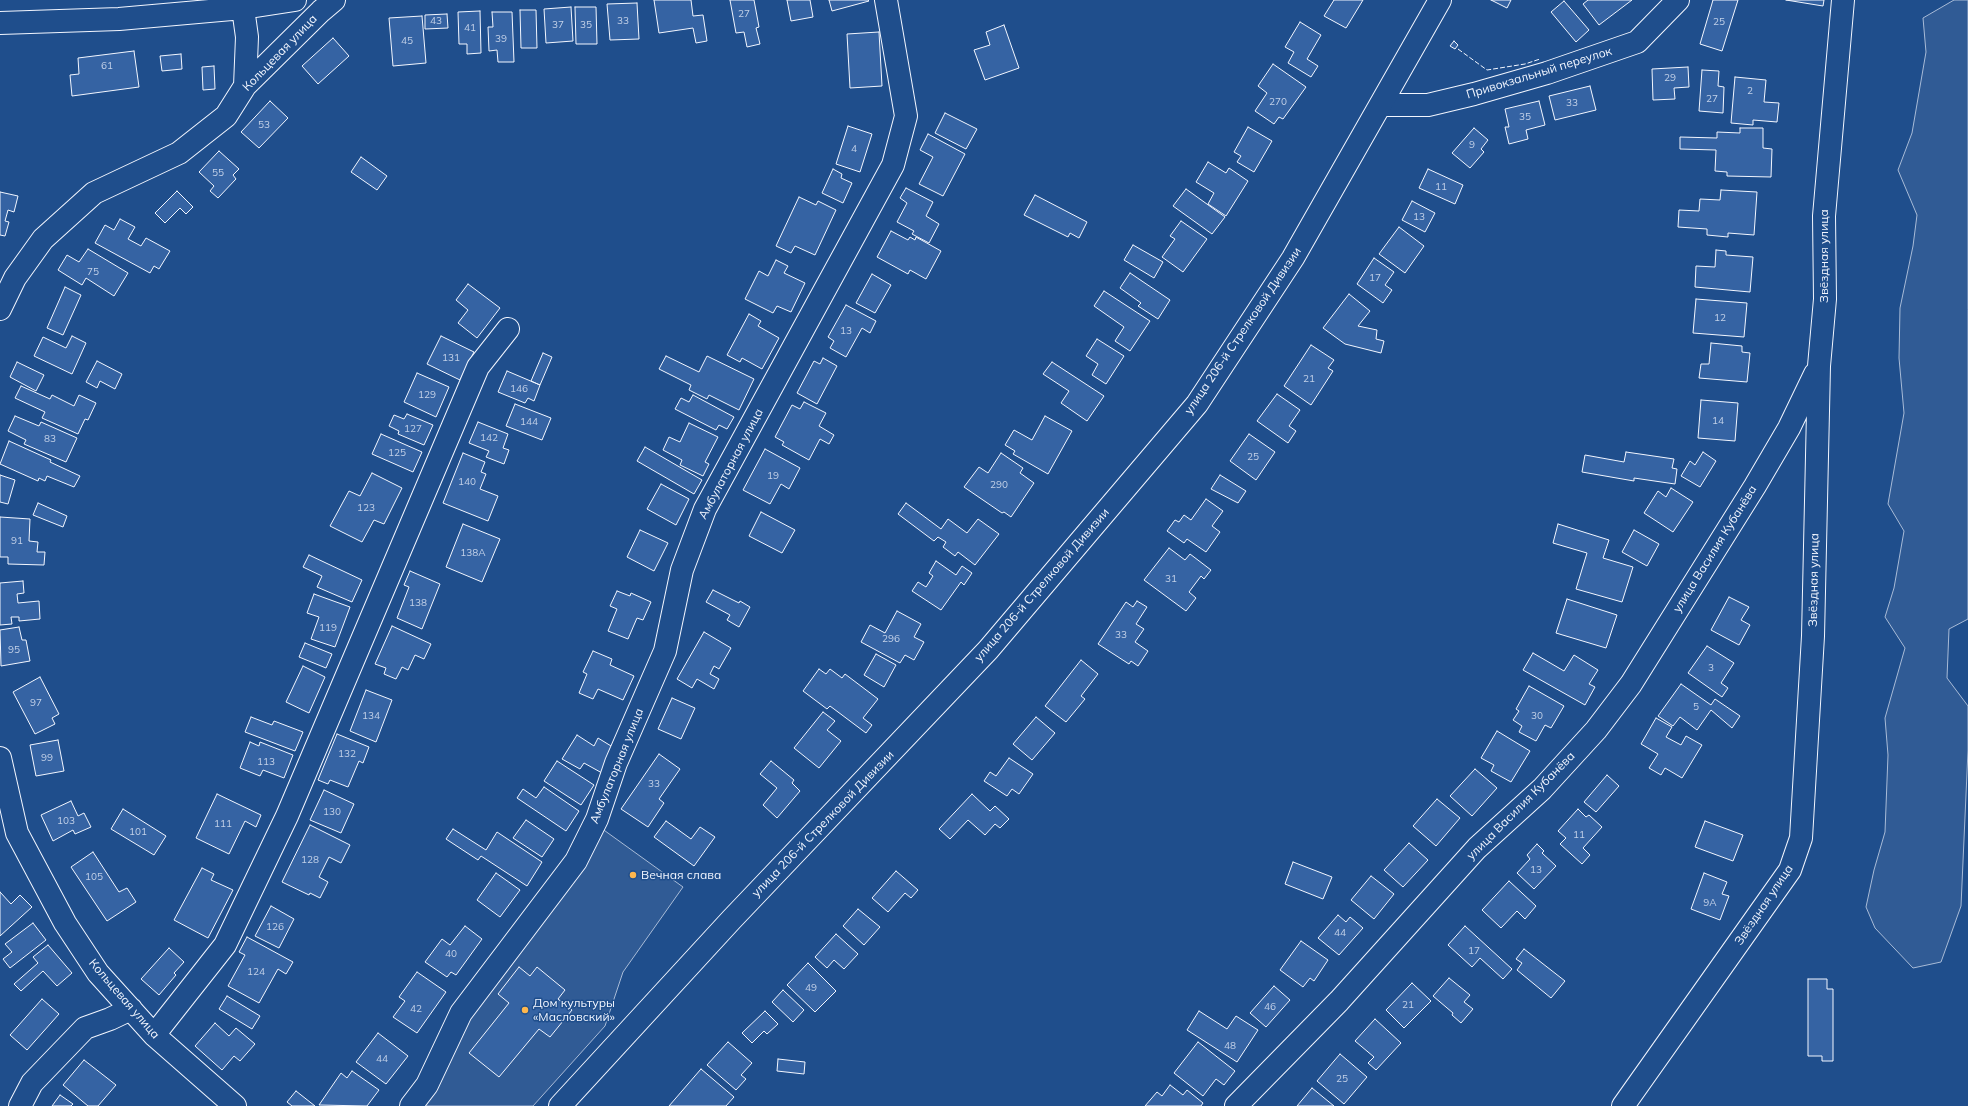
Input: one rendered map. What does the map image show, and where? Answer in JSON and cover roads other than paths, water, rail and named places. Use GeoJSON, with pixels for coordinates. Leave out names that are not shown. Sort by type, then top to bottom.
{"type":"FeatureCollection","features":[{"type":"Feature","properties":{"kind":"street"},"geometry":{"type":"LineString","coordinates":[[0,23],[119,19],[243,8],[295,0]]}},
{"type":"Feature","properties":{"kind":"street","name":"Кольцевая улица"},"geometry":{"type":"LineString","coordinates":[[0,309],[15,278],[43,239],[94,193],[179,153],[226,116],[245,86],[321,10],[334,0]]}},
{"type":"Feature","properties":{"kind":"street","name":"Амбулаторная улица"},"geometry":{"type":"LineString","coordinates":[[411,1106],[426,1085],[461,1013],[576,861],[597,819],[616,763],[665,650],[682,570],[705,509],[893,165],[906,116],[886,0]]}},
{"type":"Feature","properties":{"kind":"street","name":"улица 206-й Стрелковой Дивизии"},"geometry":{"type":"LineString","coordinates":[[560,1106],[732,919],[988,650],[1197,404],[1293,258],[1382,105],[1440,0]]}},
{"type":"Feature","properties":{"kind":"street","name":"Привокзальный переулок"},"geometry":{"type":"LineString","coordinates":[[1382,105],[1428,105],[1474,94],[1547,73],[1637,42],[1678,0]]}},
{"type":"Feature","properties":{"kind":"street","name":"Звёздная улица"},"geometry":{"type":"LineString","coordinates":[[1623,1106],[1790,870],[1801,838],[1813,636],[1818,366],[1825,299],[1824,216],[1843,0]]}},
{"type":"Feature","properties":{"kind":"street"},"geometry":{"type":"LineString","coordinates":[[243,8],[247,37],[245,86]]}},
{"type":"Feature","properties":{"kind":"street"},"geometry":{"type":"LineString","coordinates":[[154,1035],[225,944],[287,816],[478,367],[508,329]]}},
{"type":"Feature","properties":{"kind":"street","name":"улица Василия Кубанёва"},"geometry":{"type":"LineString","coordinates":[[1236,1106],[1339,1000],[1477,848],[1542,789],[1596,730],[1630,684],[1755,486],[1789,428],[1818,366]]}},
{"type":"Feature","properties":{"kind":"street","name":"Кольцевая улица"},"geometry":{"type":"LineString","coordinates":[[0,758],[18,833],[65,923],[98,973],[154,1035],[235,1106]]}},
{"type":"Feature","properties":{"kind":"street"},"geometry":{"type":"LineString","coordinates":[[20,1106],[32,1083],[85,1028],[110,1019],[131,1009]]}},
{"type":"Feature","properties":{"kind":"place","name":"Вечная слава"},"geometry":{"type":"Point","coordinates":[633,875]}},
{"type":"Feature","properties":{"kind":"place","name":"Дом культуры «Масловский»"},"geometry":{"type":"Point","coordinates":[525,1010]}}]}
